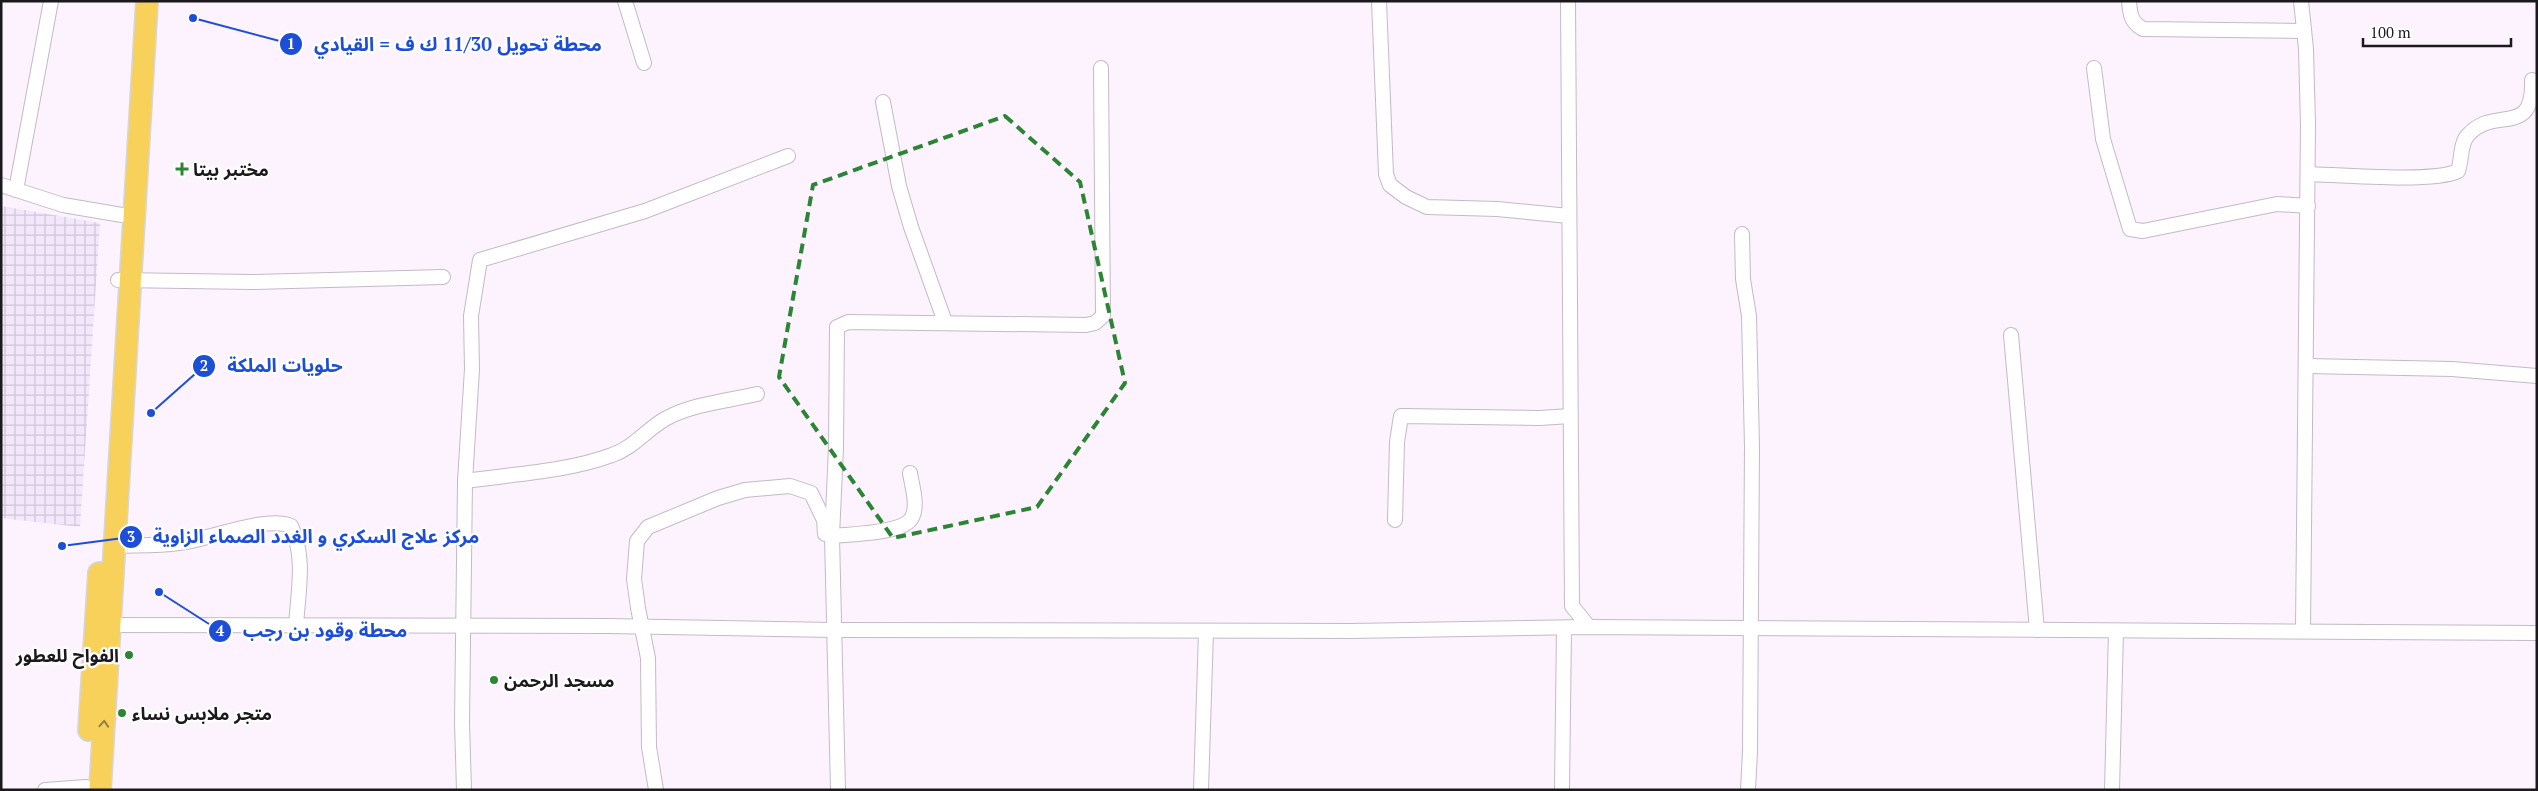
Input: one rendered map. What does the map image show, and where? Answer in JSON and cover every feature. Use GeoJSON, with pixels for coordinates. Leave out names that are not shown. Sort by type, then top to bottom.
{"type":"FeatureCollection","features":[{"type":"Feature","properties":{"kind":"highway"},"geometry":{"type":"LineString","coordinates":[[104,626],[114,546],[125,280],[122,215],[134,1]]}},
{"type":"Feature","properties":{"kind":"highway"},"geometry":{"type":"LineString","coordinates":[[90,789],[104,626],[125,280],[147,1]]}},
{"type":"Feature","properties":{"kind":"street"},"geometry":{"type":"LineString","coordinates":[[16,190],[51,1]]}},
{"type":"Feature","properties":{"kind":"street"},"geometry":{"type":"LineString","coordinates":[[625,1],[644,63]]}},
{"type":"Feature","properties":{"kind":"street"},"geometry":{"type":"LineString","coordinates":[[1379,1],[1386,174],[1390,186],[1406,197],[1427,207],[1497,209],[1569,216]]}},
{"type":"Feature","properties":{"kind":"street"},"geometry":{"type":"LineString","coordinates":[[1562,790],[1560,628],[1572,606],[1568,1]]}},
{"type":"Feature","properties":{"kind":"street"},"geometry":{"type":"LineString","coordinates":[[2129,1],[2130,15],[2134,24],[2143,29],[2304,31]]}},
{"type":"Feature","properties":{"kind":"street"},"geometry":{"type":"LineString","coordinates":[[2301,1],[2304,31],[2308,174],[2306,301],[2308,366],[2304,442],[2303,630]]}},
{"type":"Feature","properties":{"kind":"street"},"geometry":{"type":"LineString","coordinates":[[832,630],[832,536],[836,448],[837,327],[848,322],[1086,325],[1095,323],[1103,316],[1101,68]]}},
{"type":"Feature","properties":{"kind":"street"},"geometry":{"type":"LineString","coordinates":[[2094,68],[2103,139],[2130,229],[2143,231],[2277,204],[2308,206]]}},
{"type":"Feature","properties":{"kind":"street"},"geometry":{"type":"LineString","coordinates":[[2308,174],[2412,177],[2451,175],[2458,171],[2462,161],[2463,142],[2469,134],[2481,126],[2525,114],[2530,106],[2532,80]]}},
{"type":"Feature","properties":{"kind":"street"},"geometry":{"type":"LineString","coordinates":[[883,102],[899,186],[923,266],[945,322]]}},
{"type":"Feature","properties":{"kind":"street"},"geometry":{"type":"LineString","coordinates":[[464,790],[462,723],[465,481],[472,370],[471,316],[480,260],[645,211],[788,156]]}},
{"type":"Feature","properties":{"kind":"street"},"geometry":{"type":"LineString","coordinates":[[1,185],[63,205],[122,215]]}},
{"type":"Feature","properties":{"kind":"street"},"geometry":{"type":"LineString","coordinates":[[1742,234],[1743,279],[1749,316],[1752,446],[1750,751],[1748,790]]}},
{"type":"Feature","properties":{"kind":"street"},"geometry":{"type":"LineString","coordinates":[[125,280],[252,282],[443,277]]}},
{"type":"Feature","properties":{"kind":"street"},"geometry":{"type":"LineString","coordinates":[[2011,335],[2037,630]]}},
{"type":"Feature","properties":{"kind":"street"},"geometry":{"type":"LineString","coordinates":[[2308,366],[2452,369],[2537,376]]}},
{"type":"Feature","properties":{"kind":"street"},"geometry":{"type":"LineString","coordinates":[[465,481],[550,470],[610,456],[625,450],[664,419],[681,411],[757,394]]}},
{"type":"Feature","properties":{"kind":"street"},"geometry":{"type":"LineString","coordinates":[[1395,520],[1397,442],[1401,416],[1540,418],[1570,416]]}},
{"type":"Feature","properties":{"kind":"street"},"geometry":{"type":"LineString","coordinates":[[832,536],[901,527],[911,519],[915,505],[910,473]]}},
{"type":"Feature","properties":{"kind":"street"},"geometry":{"type":"LineString","coordinates":[[656,790],[649,747],[648,658],[634,579],[637,541],[648,527],[718,498],[745,490],[790,486],[811,493],[824,520],[832,630],[838,790]]}},
{"type":"Feature","properties":{"kind":"street"},"geometry":{"type":"LineString","coordinates":[[114,546],[180,543],[263,523],[282,522],[291,526],[299,541],[300,565],[296,626]]}},
{"type":"Feature","properties":{"kind":"street"},"geometry":{"type":"LineString","coordinates":[[1572,606],[1589,627]]}},
{"type":"Feature","properties":{"kind":"street"},"geometry":{"type":"LineString","coordinates":[[104,626],[643,626],[832,630],[1206,631],[1350,631],[1589,627],[2537,632]]}},
{"type":"Feature","properties":{"kind":"street"},"geometry":{"type":"LineString","coordinates":[[1201,790],[1206,631]]}},
{"type":"Feature","properties":{"kind":"street"},"geometry":{"type":"LineString","coordinates":[[2112,790],[2116,631]]}},
{"type":"Feature","properties":{"kind":"street"},"geometry":{"type":"LineString","coordinates":[[44,790],[90,789]]}},
{"type":"Feature","properties":{"kind":"highlighted area"},"geometry":{"type":"Polygon","coordinates":[[[1005,116],[1080,182],[1125,383],[1037,507],[893,538],[779,377],[813,185],[1005,116]]]}},
{"type":"Feature","properties":{"kind":"shaded area"},"geometry":{"type":"Polygon","coordinates":[[[1,206],[100,223],[80,527],[1,518],[1,206]]]}},
{"type":"Feature","properties":{"kind":"place","name":"محطة تحويل 11/30 ك ف = القيادي"},"geometry":{"type":"Point","coordinates":[193,18]}},
{"type":"Feature","properties":{"kind":"place","name":"مختبر بيتا"},"geometry":{"type":"Point","coordinates":[182,169]}},
{"type":"Feature","properties":{"kind":"place","name":"حلويات الملكة"},"geometry":{"type":"Point","coordinates":[151,413]}},
{"type":"Feature","properties":{"kind":"place","name":"مركز علاج السكري و الغدد الصماء الزاوية"},"geometry":{"type":"Point","coordinates":[62,546]}},
{"type":"Feature","properties":{"kind":"place","name":"محطة وقود بن رجب"},"geometry":{"type":"Point","coordinates":[159,592]}},
{"type":"Feature","properties":{"kind":"place","name":"الفواح للعطور"},"geometry":{"type":"Point","coordinates":[129,655]}},
{"type":"Feature","properties":{"kind":"place","name":"مسجد الرحمن"},"geometry":{"type":"Point","coordinates":[494,680]}},
{"type":"Feature","properties":{"kind":"place","name":"متجر ملابس نساء"},"geometry":{"type":"Point","coordinates":[122,713]}}]}
